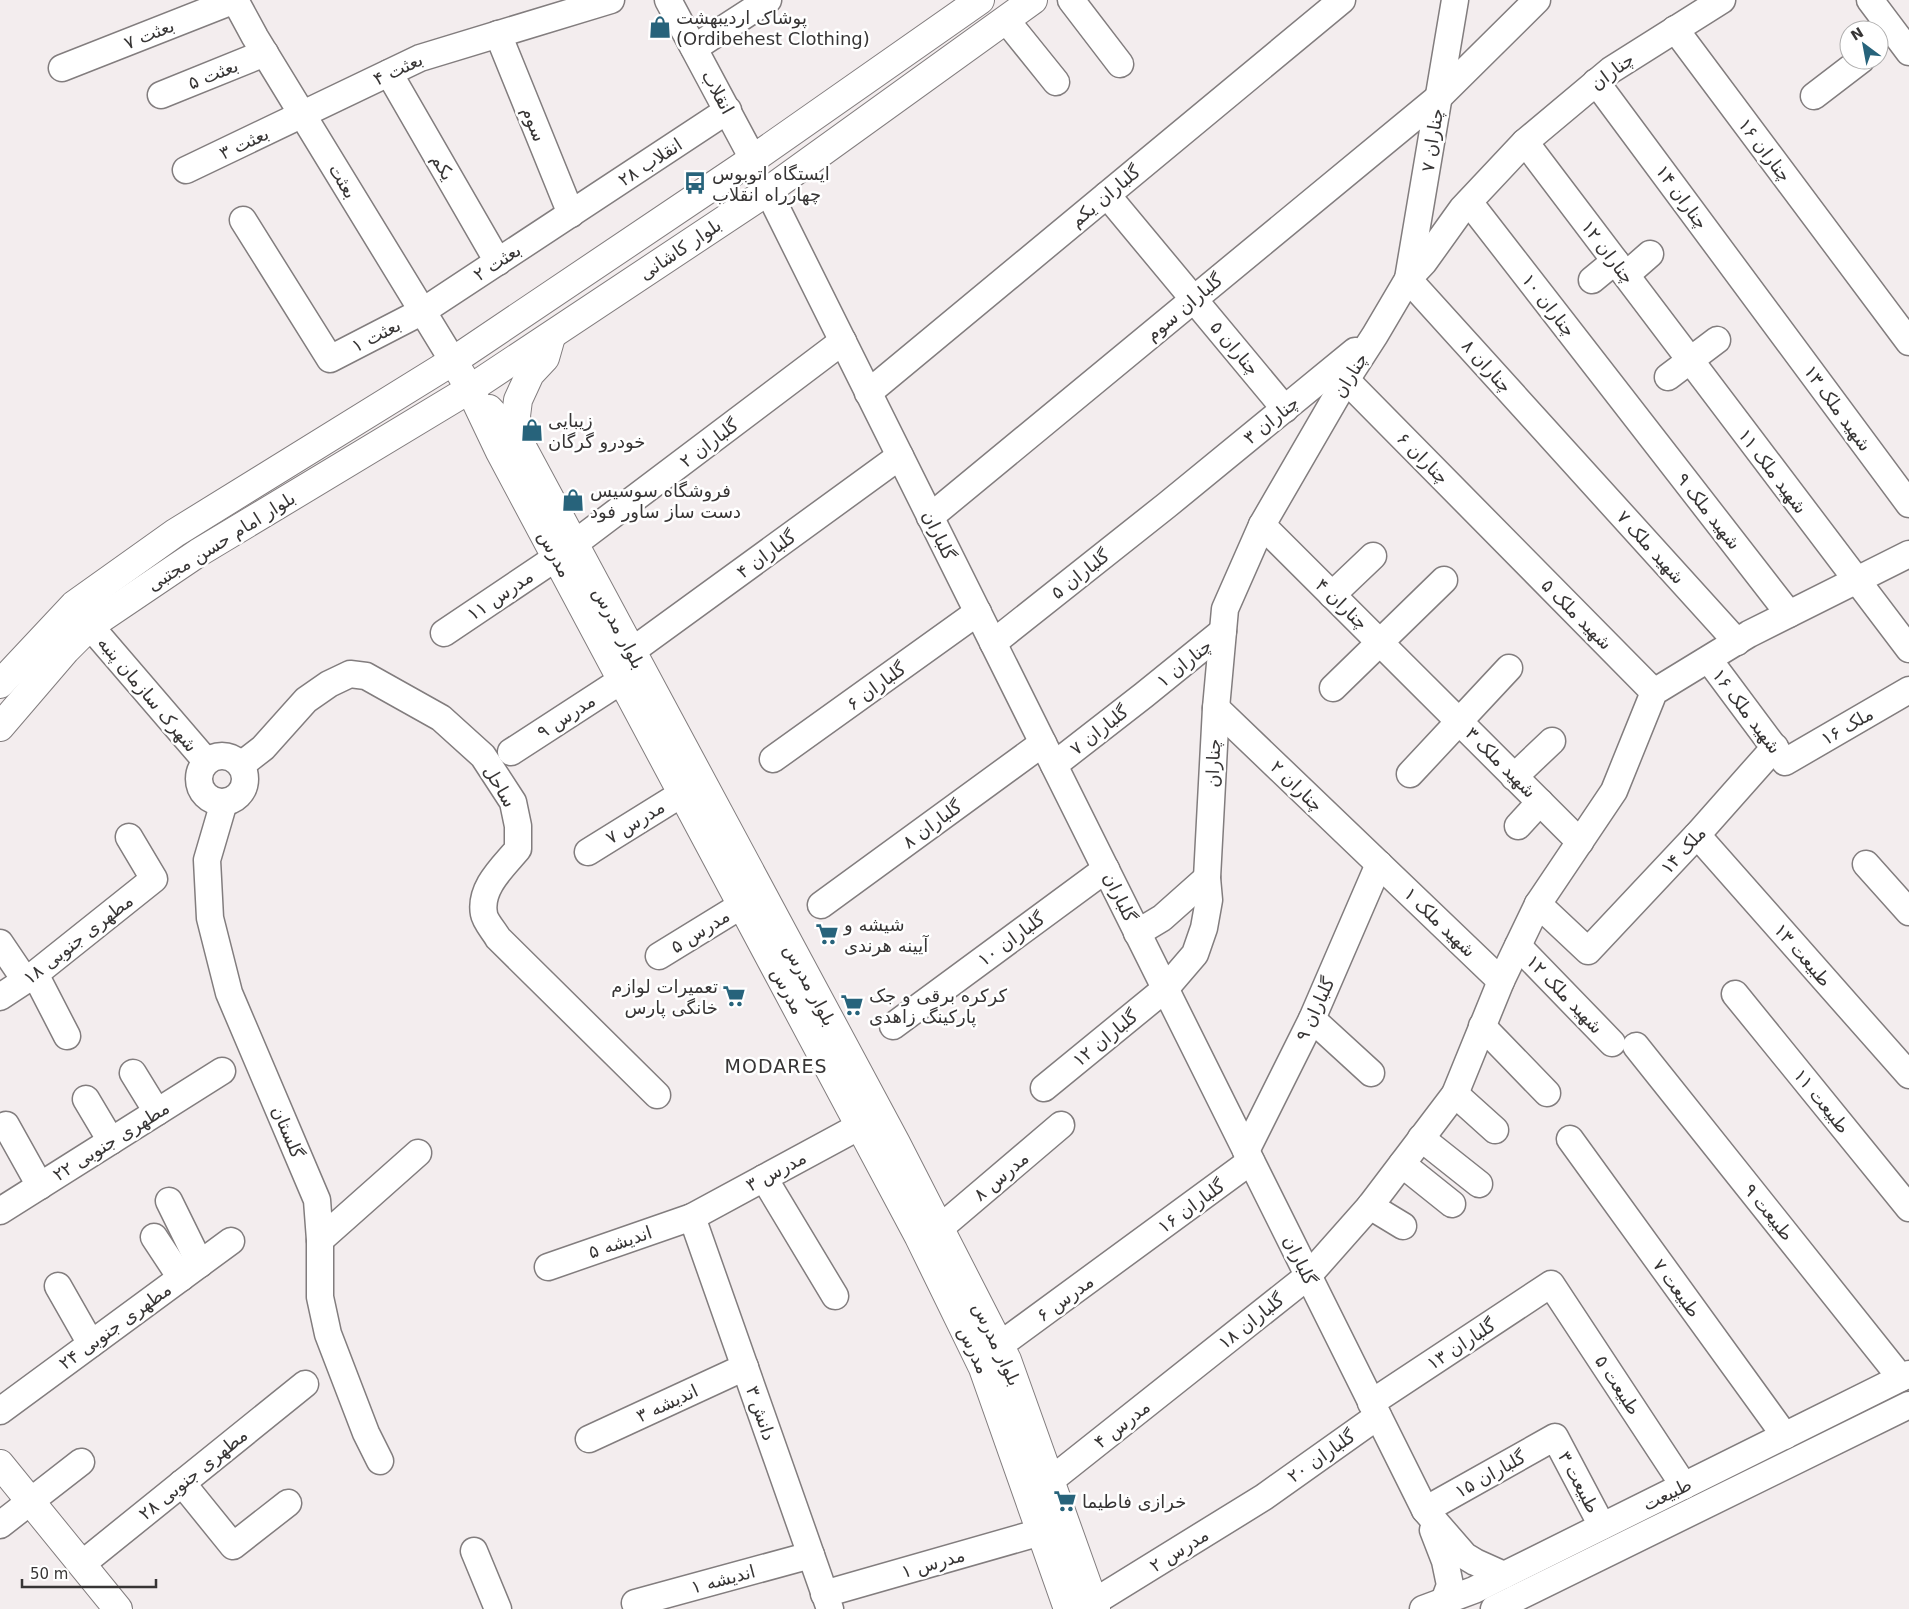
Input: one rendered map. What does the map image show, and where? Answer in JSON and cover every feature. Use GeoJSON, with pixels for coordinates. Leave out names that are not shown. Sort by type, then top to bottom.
{"type":"FeatureCollection","features":[{"type":"Feature","properties":{"kind":"main road","name":"بلوار کاشانی"},"geometry":{"type":"LineString","coordinates":[[453,361],[753,159],[980,0]]}},
{"type":"Feature","properties":{"kind":"main road","name":"بلوار کاشانی"},"geometry":{"type":"LineString","coordinates":[[470,389],[768,191],[1033,0]]}},
{"type":"Feature","properties":{"kind":"main road"},"geometry":{"type":"LineString","coordinates":[[753,159],[768,191]]}},
{"type":"Feature","properties":{"kind":"main road"},"geometry":{"type":"LineString","coordinates":[[519,441],[516,416],[518,400],[530,374],[545,358],[551,335]]}},
{"type":"Feature","properties":{"kind":"main road"},"geometry":{"type":"LineString","coordinates":[[453,361],[470,389]]}},
{"type":"Feature","properties":{"kind":"main road","name":"بلوار امام حسن مجتبی"},"geometry":{"type":"LineString","coordinates":[[0,684],[74,605],[175,533],[453,361]]}},
{"type":"Feature","properties":{"kind":"main road","name":"بلوار امام حسن مجتبی"},"geometry":{"type":"LineString","coordinates":[[0,727],[66,650],[90,626],[198,553],[470,389]]}},
{"type":"Feature","properties":{"kind":"main road","name":"بلوار مدرس"},"geometry":{"type":"LineString","coordinates":[[470,389],[519,441],[566,551],[632,651],[827,1040],[940,1228],[1007,1360],[1095,1606]]}},
{"type":"Feature","properties":{"kind":"main road","name":"مدرس"},"geometry":{"type":"LineString","coordinates":[[470,389],[500,452],[566,551],[622,680],[742,905],[827,1040],[860,1126],[919,1237],[983,1368],[1068,1609]]}},
{"type":"Feature","properties":{"kind":"main road"},"geometry":{"type":"LineString","coordinates":[[290,462],[307,487]]}},
{"type":"Feature","properties":{"kind":"main road"},"geometry":{"type":"LineString","coordinates":[[0,1464],[82,1564],[115,1608]]}},
{"type":"Feature","properties":{"kind":"street","name":"بعثت"},"geometry":{"type":"LineString","coordinates":[[235,0],[265,53],[453,361]]}},
{"type":"Feature","properties":{"kind":"street","name":"۷ بعثت"},"geometry":{"type":"LineString","coordinates":[[62,68],[235,0]]}},
{"type":"Feature","properties":{"kind":"street","name":"۴ بعثت"},"geometry":{"type":"LineString","coordinates":[[303,115],[420,58],[611,0]]}},
{"type":"Feature","properties":{"kind":"street","name":"انقلاب"},"geometry":{"type":"LineString","coordinates":[[668,0],[753,159]]}},
{"type":"Feature","properties":{"kind":"street"},"geometry":{"type":"LineString","coordinates":[[694,48],[768,0]]}},
{"type":"Feature","properties":{"kind":"street"},"geometry":{"type":"LineString","coordinates":[[1071,0],[1120,64]]}},
{"type":"Feature","properties":{"kind":"street","name":"گلباران یکم"},"geometry":{"type":"LineString","coordinates":[[868,392],[1342,0]]}},
{"type":"Feature","properties":{"kind":"street","name":"چناران ۷"},"geometry":{"type":"LineString","coordinates":[[1408,279],[1455,0]]}},
{"type":"Feature","properties":{"kind":"street","name":"گلباران سوم"},"geometry":{"type":"LineString","coordinates":[[930,517],[1439,97],[1537,0]]}},
{"type":"Feature","properties":{"kind":"street","name":"چناران"},"geometry":{"type":"LineString","coordinates":[[1165,989],[1195,954],[1204,928],[1209,900],[1207,878],[1216,708],[1225,609],[1262,525],[1346,380],[1408,279],[1424,262],[1469,202],[1525,142],[1611,70],[1722,0]]}},
{"type":"Feature","properties":{"kind":"street"},"geometry":{"type":"LineString","coordinates":[[1870,0],[1894,44]]}},
{"type":"Feature","properties":{"kind":"street"},"geometry":{"type":"LineString","coordinates":[[1006,20],[1056,82]]}},
{"type":"Feature","properties":{"kind":"street","name":"چناران ۱۶"},"geometry":{"type":"LineString","coordinates":[[1675,30],[1909,342]]}},
{"type":"Feature","properties":{"kind":"street","name":"سوم"},"geometry":{"type":"LineString","coordinates":[[498,34],[571,214]]}},
{"type":"Feature","properties":{"kind":"street","name":"۵ بعثت"},"geometry":{"type":"LineString","coordinates":[[161,95],[265,53]]}},
{"type":"Feature","properties":{"kind":"street"},"geometry":{"type":"LineString","coordinates":[[1814,96],[1848,70]]}},
{"type":"Feature","properties":{"kind":"street","name":"یکم"},"geometry":{"type":"LineString","coordinates":[[389,73],[498,262]]}},
{"type":"Feature","properties":{"kind":"street","name":"چناران ۱۴"},"geometry":{"type":"LineString","coordinates":[[1596,82],[1767,312]]}},
{"type":"Feature","properties":{"kind":"street","name":"۲۸ انقلاب"},"geometry":{"type":"LineString","coordinates":[[571,214],[728,110]]}},
{"type":"Feature","properties":{"kind":"street","name":"۳ بعثت"},"geometry":{"type":"LineString","coordinates":[[186,170],[303,115]]}},
{"type":"Feature","properties":{"kind":"street","name":"چناران ۱۲"},"geometry":{"type":"LineString","coordinates":[[1525,142],[1690,361]]}},
{"type":"Feature","properties":{"kind":"street","name":"گلباران"},"geometry":{"type":"LineString","coordinates":[[768,191],[1425,1510],[1465,1556],[1474,1562],[1504,1574]]}},
{"type":"Feature","properties":{"kind":"street","name":"۵ چناران"},"geometry":{"type":"LineString","coordinates":[[1107,195],[1285,408]]}},
{"type":"Feature","properties":{"kind":"street","name":"چناران ۱۰"},"geometry":{"type":"LineString","coordinates":[[1469,202],[1629,408]]}},
{"type":"Feature","properties":{"kind":"street","name":"۲ بعثت"},"geometry":{"type":"LineString","coordinates":[[423,311],[571,214]]}},
{"type":"Feature","properties":{"kind":"street","name":"۱ بعثت"},"geometry":{"type":"LineString","coordinates":[[243,220],[330,359],[423,311]]}},
{"type":"Feature","properties":{"kind":"street"},"geometry":{"type":"LineString","coordinates":[[1592,280],[1650,254]]}},
{"type":"Feature","properties":{"kind":"street","name":"چناران ۸"},"geometry":{"type":"LineString","coordinates":[[1408,279],[1565,452]]}},
{"type":"Feature","properties":{"kind":"street","name":"شهید ملک ۱۳"},"geometry":{"type":"LineString","coordinates":[[1767,312],[1909,504]]}},
{"type":"Feature","properties":{"kind":"street","name":"چناران ۳"},"geometry":{"type":"LineString","coordinates":[[1167,505],[1375,335]]}},
{"type":"Feature","properties":{"kind":"street"},"geometry":{"type":"LineString","coordinates":[[1668,377],[1717,340]]}},
{"type":"Feature","properties":{"kind":"street","name":"گلباران ۲"},"geometry":{"type":"LineString","coordinates":[[566,551],[843,341]]}},
{"type":"Feature","properties":{"kind":"street","name":"شهید ملک ۱۱"},"geometry":{"type":"LineString","coordinates":[[1690,361],[1909,649]]}},
{"type":"Feature","properties":{"kind":"street","name":"چناران ۶"},"geometry":{"type":"LineString","coordinates":[[1346,380],[1500,536]]}},
{"type":"Feature","properties":{"kind":"street","name":"شهید ملک ۹"},"geometry":{"type":"LineString","coordinates":[[1629,408],[1789,614]]}},
{"type":"Feature","properties":{"kind":"street","name":"شهید ملک ۷"},"geometry":{"type":"LineString","coordinates":[[1565,452],[1737,642]]}},
{"type":"Feature","properties":{"kind":"street","name":"گلباران ۴"},"geometry":{"type":"LineString","coordinates":[[632,651],[900,456]]}},
{"type":"Feature","properties":{"kind":"street","name":"گلباران ۵"},"geometry":{"type":"LineString","coordinates":[[993,643],[1167,505]]}},
{"type":"Feature","properties":{"kind":"street","name":"۴ چناران"},"geometry":{"type":"LineString","coordinates":[[1262,525],[1421,684]]}},
{"type":"Feature","properties":{"kind":"street","name":"شهید ملک ۵"},"geometry":{"type":"LineString","coordinates":[[1500,536],[1654,692]]}},
{"type":"Feature","properties":{"kind":"street","name":"مدرس ۱۱"},"geometry":{"type":"LineString","coordinates":[[444,633],[566,551]]}},
{"type":"Feature","properties":{"kind":"street"},"geometry":{"type":"LineString","coordinates":[[1654,692],[1737,642],[1909,554]]}},
{"type":"Feature","properties":{"kind":"street"},"geometry":{"type":"LineString","coordinates":[[1332,595],[1373,556]]}},
{"type":"Feature","properties":{"kind":"street"},"geometry":{"type":"LineString","coordinates":[[1333,688],[1444,580]]}},
{"type":"Feature","properties":{"kind":"street","name":"گلباران ۶"},"geometry":{"type":"LineString","coordinates":[[773,759],[978,612]]}},
{"type":"Feature","properties":{"kind":"street","name":"شهرک سازمان پنبه"},"geometry":{"type":"LineString","coordinates":[[90,626],[206,762]]}},
{"type":"Feature","properties":{"kind":"street","name":"چناران ۱"},"geometry":{"type":"LineString","coordinates":[[1144,695],[1223,631]]}},
{"type":"Feature","properties":{"kind":"street","name":"شهید ملک ۱۶"},"geometry":{"type":"LineString","coordinates":[[1709,660],[1780,755]]}},
{"type":"Feature","properties":{"kind":"street"},"geometry":{"type":"LineString","coordinates":[[1410,774],[1509,668]]}},
{"type":"Feature","properties":{"kind":"street","name":"ساحل"},"geometry":{"type":"LineString","coordinates":[[241,765],[264,748],[306,700],[329,684],[350,674],[366,676],[441,718],[483,756],[513,802],[518,826],[518,849],[497,874],[484,896],[484,915],[498,938],[657,1095]]}},
{"type":"Feature","properties":{"kind":"street","name":"مدرس ۹"},"geometry":{"type":"LineString","coordinates":[[510,752],[622,680]]}},
{"type":"Feature","properties":{"kind":"street","name":"۳ شهید ملک"},"geometry":{"type":"LineString","coordinates":[[1421,684],[1580,842]]}},
{"type":"Feature","properties":{"kind":"street","name":"ملک ۱۶"},"geometry":{"type":"LineString","coordinates":[[1780,755],[1909,690]]}},
{"type":"Feature","properties":{"kind":"street","name":"گلباران ۱۸"},"geometry":{"type":"LineString","coordinates":[[1193,1367],[1308,1276],[1370,1206],[1454,1094],[1501,981],[1538,904],[1614,792],[1654,692]]}},
{"type":"Feature","properties":{"kind":"street","name":"۷ گلباران"},"geometry":{"type":"LineString","coordinates":[[1048,754],[1144,695]]}},
{"type":"Feature","properties":{"kind":"street","name":"۲ چناران"},"geometry":{"type":"LineString","coordinates":[[1216,708],[1379,864]]}},
{"type":"Feature","properties":{"kind":"street"},"geometry":{"type":"LineString","coordinates":[[1514,777],[1552,741]]}},
{"type":"Feature","properties":{"kind":"street","name":"گلباران ۸"},"geometry":{"type":"LineString","coordinates":[[821,905],[1048,754]]}},
{"type":"Feature","properties":{"kind":"street"},"geometry":{"type":"LineString","coordinates":[[226,755],[236,759],[241,765],[246,778],[238,796],[224,802],[210,799],[203,794],[198,778],[200,770],[206,762],[218,756],[226,755]]}},
{"type":"Feature","properties":{"kind":"street","name":"ملک ۱۴"},"geometry":{"type":"LineString","coordinates":[[1538,904],[1588,951],[1697,835],[1780,755]]}},
{"type":"Feature","properties":{"kind":"street","name":"مدرس ۷"},"geometry":{"type":"LineString","coordinates":[[588,852],[682,793]]}},
{"type":"Feature","properties":{"kind":"street","name":"گلستان"},"geometry":{"type":"LineString","coordinates":[[224,802],[207,860],[210,918],[229,993],[316,1200],[320,1240],[320,1297],[328,1334],[366,1433],[380,1460]]}},
{"type":"Feature","properties":{"kind":"street"},"geometry":{"type":"LineString","coordinates":[[1518,826],[1540,802]]}},
{"type":"Feature","properties":{"kind":"street","name":"طبیعت ۱۳"},"geometry":{"type":"LineString","coordinates":[[1697,835],[1909,1075]]}},
{"type":"Feature","properties":{"kind":"street","name":"۱۸ مطهری جنوبی"},"geometry":{"type":"LineString","coordinates":[[0,997],[30,977],[154,879],[129,837]]}},
{"type":"Feature","properties":{"kind":"street","name":"۱ شهید ملک"},"geometry":{"type":"LineString","coordinates":[[1379,864],[1501,981]]}},
{"type":"Feature","properties":{"kind":"street","name":"۹ گلباران"},"geometry":{"type":"LineString","coordinates":[[1248,1156],[1312,1019],[1379,864]]}},
{"type":"Feature","properties":{"kind":"street"},"geometry":{"type":"LineString","coordinates":[[1866,864],[1909,912]]}},
{"type":"Feature","properties":{"kind":"street","name":"گلباران ۱۰"},"geometry":{"type":"LineString","coordinates":[[893,1026],[1106,869]]}},
{"type":"Feature","properties":{"kind":"street"},"geometry":{"type":"LineString","coordinates":[[1138,933],[1177,906],[1207,878]]}},
{"type":"Feature","properties":{"kind":"street","name":"مدرس ۵"},"geometry":{"type":"LineString","coordinates":[[659,956],[742,905]]}},
{"type":"Feature","properties":{"kind":"street"},"geometry":{"type":"LineString","coordinates":[[0,943],[30,977],[67,1036]]}},
{"type":"Feature","properties":{"kind":"street","name":"۱۲ شهید ملک"},"geometry":{"type":"LineString","coordinates":[[1518,946],[1624,1045]]}},
{"type":"Feature","properties":{"kind":"street","name":"گلباران ۱۲"},"geometry":{"type":"LineString","coordinates":[[1044,1088],[1165,989]]}},
{"type":"Feature","properties":{"kind":"street","name":"طبیعت ۱۱"},"geometry":{"type":"LineString","coordinates":[[1735,994],[1909,1208]]}},
{"type":"Feature","properties":{"kind":"street"},"geometry":{"type":"LineString","coordinates":[[1312,1019],[1371,1072]]}},
{"type":"Feature","properties":{"kind":"street"},"geometry":{"type":"LineString","coordinates":[[1482,1026],[1547,1093]]}},
{"type":"Feature","properties":{"kind":"street","name":"طبیعت ۹"},"geometry":{"type":"LineString","coordinates":[[1624,1045],[1905,1376]]}},
{"type":"Feature","properties":{"kind":"street","name":"مطهری جنوبی ۲۲"},"geometry":{"type":"LineString","coordinates":[[0,1211],[222,1071]]}},
{"type":"Feature","properties":{"kind":"street"},"geometry":{"type":"LineString","coordinates":[[133,1073],[157,1112]]}},
{"type":"Feature","properties":{"kind":"street"},"geometry":{"type":"LineString","coordinates":[[1454,1094],[1495,1130]]}},
{"type":"Feature","properties":{"kind":"street"},"geometry":{"type":"LineString","coordinates":[[86,1099],[111,1141]]}},
{"type":"Feature","properties":{"kind":"street"},"geometry":{"type":"LineString","coordinates":[[6,1125],[40,1186]]}},
{"type":"Feature","properties":{"kind":"street","name":"مدرس ۸"},"geometry":{"type":"LineString","coordinates":[[940,1228],[1061,1125]]}},
{"type":"Feature","properties":{"kind":"street","name":"مدرس ۳"},"geometry":{"type":"LineString","coordinates":[[692,1217],[860,1126]]}},
{"type":"Feature","properties":{"kind":"street"},"geometry":{"type":"LineString","coordinates":[[1421,1138],[1479,1184]]}},
{"type":"Feature","properties":{"kind":"street","name":"طبیعت ۷"},"geometry":{"type":"LineString","coordinates":[[1570,1139],[1784,1436]]}},
{"type":"Feature","properties":{"kind":"street"},"geometry":{"type":"LineString","coordinates":[[320,1240],[418,1153]]}},
{"type":"Feature","properties":{"kind":"street","name":"گلباران ۱۶"},"geometry":{"type":"LineString","coordinates":[[1130,1251],[1248,1156]]}},
{"type":"Feature","properties":{"kind":"street"},"geometry":{"type":"LineString","coordinates":[[1402,1164],[1452,1204]]}},
{"type":"Feature","properties":{"kind":"street"},"geometry":{"type":"LineString","coordinates":[[764,1178],[835,1296]]}},
{"type":"Feature","properties":{"kind":"street"},"geometry":{"type":"LineString","coordinates":[[169,1201],[191,1271]]}},
{"type":"Feature","properties":{"kind":"street"},"geometry":{"type":"LineString","coordinates":[[1370,1206],[1402,1226]]}},
{"type":"Feature","properties":{"kind":"street","name":"اندیشه ۵"},"geometry":{"type":"LineString","coordinates":[[548,1267],[692,1217]]}},
{"type":"Feature","properties":{"kind":"street","name":"دانش ۳"},"geometry":{"type":"LineString","coordinates":[[692,1217],[827,1601]]}},
{"type":"Feature","properties":{"kind":"street"},"geometry":{"type":"LineString","coordinates":[[154,1237],[191,1271]]}},
{"type":"Feature","properties":{"kind":"street","name":"مطهری جنوبی ۲۴"},"geometry":{"type":"LineString","coordinates":[[0,1411],[231,1241]]}},
{"type":"Feature","properties":{"kind":"street","name":"مدرس ۶"},"geometry":{"type":"LineString","coordinates":[[1000,1345],[1130,1251]]}},
{"type":"Feature","properties":{"kind":"street","name":"۱۳ گلباران"},"geometry":{"type":"LineString","coordinates":[[1375,1410],[1552,1284]]}},
{"type":"Feature","properties":{"kind":"street","name":"۵ طبیعت"},"geometry":{"type":"LineString","coordinates":[[1552,1284],[1694,1480],[1718,1498]]}},
{"type":"Feature","properties":{"kind":"street"},"geometry":{"type":"LineString","coordinates":[[58,1286],[91,1344]]}},
{"type":"Feature","properties":{"kind":"street","name":"اندیشه ۳"},"geometry":{"type":"LineString","coordinates":[[589,1439],[744,1367]]}},
{"type":"Feature","properties":{"kind":"street","name":"مدرس ۴"},"geometry":{"type":"LineString","coordinates":[[1050,1480],[1193,1367]]}},
{"type":"Feature","properties":{"kind":"street","name":"طبیعت"},"geometry":{"type":"LineString","coordinates":[[1433,1605],[1474,1590],[1905,1376]]}},
{"type":"Feature","properties":{"kind":"street","name":"۲۸ مطهری جنوبی"},"geometry":{"type":"LineString","coordinates":[[82,1564],[305,1384]]}},
{"type":"Feature","properties":{"kind":"street","name":"طبیعت"},"geometry":{"type":"LineString","coordinates":[[1494,1609],[1909,1405]]}},
{"type":"Feature","properties":{"kind":"street","name":"گلباران ۲۰"},"geometry":{"type":"LineString","coordinates":[[1264,1497],[1375,1410]]}},
{"type":"Feature","properties":{"kind":"street","name":"گلباران ۱۵"},"geometry":{"type":"LineString","coordinates":[[1425,1510],[1555,1437]]}},
{"type":"Feature","properties":{"kind":"street","name":"طبیعت ۳"},"geometry":{"type":"LineString","coordinates":[[1555,1437],[1596,1530],[1601,1556]]}},
{"type":"Feature","properties":{"kind":"street"},"geometry":{"type":"LineString","coordinates":[[0,1525],[81,1462]]}},
{"type":"Feature","properties":{"kind":"street"},"geometry":{"type":"LineString","coordinates":[[182,1483],[233,1546],[288,1503]]}},
{"type":"Feature","properties":{"kind":"street","name":"مدرس ۲"},"geometry":{"type":"LineString","coordinates":[[1095,1606],[1264,1497]]}},
{"type":"Feature","properties":{"kind":"street"},"geometry":{"type":"LineString","coordinates":[[1425,1510],[1445,1562],[1450,1585],[1433,1605]]}},
{"type":"Feature","properties":{"kind":"street","name":"مدرس ۱"},"geometry":{"type":"LineString","coordinates":[[827,1601],[1042,1532]]}},
{"type":"Feature","properties":{"kind":"street"},"geometry":{"type":"LineString","coordinates":[[474,1551],[498,1609]]}},
{"type":"Feature","properties":{"kind":"street","name":"اندیشه ۱"},"geometry":{"type":"LineString","coordinates":[[635,1603],[811,1555]]}},
{"type":"Feature","properties":{"kind":"place","name":"پوشاک اردیبهشت (Ordibehest Clothing)"},"geometry":{"type":"Point","coordinates":[660,27]}},
{"type":"Feature","properties":{"kind":"place","name":"ایستگاه اتوبوس چهارراه انقلاب"},"geometry":{"type":"Point","coordinates":[695,183]}},
{"type":"Feature","properties":{"kind":"place","name":"زیبایی خودرو گرگان"},"geometry":{"type":"Point","coordinates":[532,430]}},
{"type":"Feature","properties":{"kind":"place","name":"فروشگاه سوسیس دست ساز ساور فود"},"geometry":{"type":"Point","coordinates":[573,500]}},
{"type":"Feature","properties":{"kind":"place","name":"شیشه و آیینه هرندی"},"geometry":{"type":"Point","coordinates":[827,934]}},
{"type":"Feature","properties":{"kind":"place","name":"تعمیرات لوازم خانگی پارس"},"geometry":{"type":"Point","coordinates":[734,996]}},
{"type":"Feature","properties":{"kind":"place","name":"کرکره برقی و جک پارکینگ زاهدی"},"geometry":{"type":"Point","coordinates":[852,1005]}},
{"type":"Feature","properties":{"kind":"place","name":"خرازی فاطیما"},"geometry":{"type":"Point","coordinates":[1065,1501]}},
{"type":"Feature","properties":{"kind":"district","name":"MODARES"},"geometry":{"type":"Point","coordinates":[776,1066]}}]}
